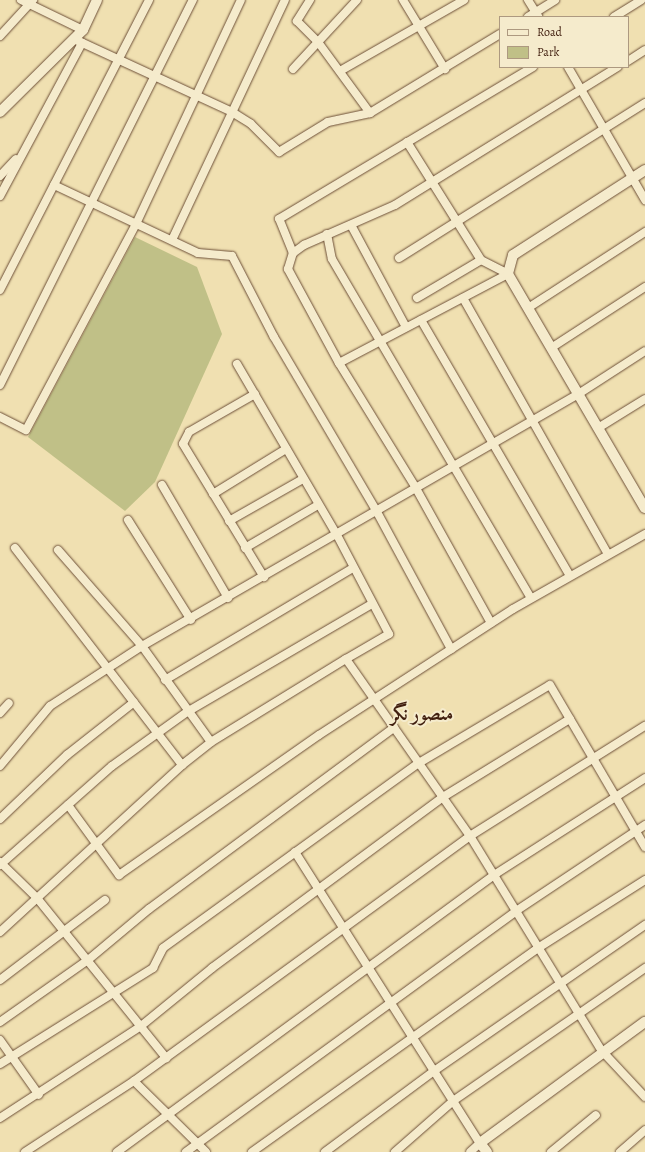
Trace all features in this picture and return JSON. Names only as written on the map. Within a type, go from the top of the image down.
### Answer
[{"type":"street","points":[[21,0],[32,2],[83,30]]},
{"type":"street","points":[[0,196],[97,0]]},
{"type":"street","points":[[0,290],[119,60],[148,0]]},
{"type":"street","points":[[0,385],[193,0]]},
{"type":"street","points":[[0,417],[26,430],[136,224],[241,0]]},
{"type":"street","points":[[172,240],[284,0]]},
{"type":"street","points":[[310,0],[297,21],[318,42],[370,113]]},
{"type":"street","points":[[294,69],[357,0]]},
{"type":"street","points":[[403,0],[445,69]]},
{"type":"street","points":[[340,71],[421,28],[464,0]]},
{"type":"street","points":[[528,0],[537,15],[555,0]]},
{"type":"street","points":[[616,16],[641,0]]},
{"type":"street","points":[[0,36],[32,2]]},
{"type":"street","points":[[78,41],[232,112],[251,124],[279,152],[328,122],[370,113],[445,69],[499,35]]},
{"type":"street","points":[[0,112],[78,41]]},
{"type":"street","points":[[629,60],[645,50]]},
{"type":"street","points":[[491,623],[416,488],[340,363],[288,269],[293,253],[279,219],[531,68]]},
{"type":"street","points":[[569,68],[645,200]]},
{"type":"street","points":[[293,253],[327,234],[395,205],[616,68]]},
{"type":"street","points":[[399,258],[645,103]]},
{"type":"street","points":[[407,142],[481,260],[508,274],[551,348],[580,393],[598,428],[645,508]]},
{"type":"street","points":[[0,176],[22,153]]},
{"type":"street","points":[[340,363],[508,274],[513,255],[645,170]]},
{"type":"street","points":[[54,185],[198,253],[232,256],[274,337],[377,512],[451,649]]},
{"type":"street","points":[[351,225],[406,327]]},
{"type":"street","points":[[528,308],[645,232]]},
{"type":"street","points":[[327,234],[332,259],[379,342],[531,598]]},
{"type":"street","points":[[417,298],[481,260]]},
{"type":"street","points":[[551,348],[645,287]]},
{"type":"street","points":[[463,298],[608,554]]},
{"type":"street","points":[[421,320],[570,576]]},
{"type":"street","points":[[0,766],[50,706],[111,670],[142,646],[191,620],[533,421],[645,351]]},
{"type":"street","points":[[0,932],[96,842],[182,765],[211,742],[388,634],[337,535],[237,364]]},
{"type":"street","points":[[255,394],[189,432],[183,444],[229,522],[264,577]]},
{"type":"street","points":[[598,428],[645,399]]},
{"type":"street","points":[[213,494],[286,449]]},
{"type":"street","points":[[229,522],[303,479]]},
{"type":"street","points":[[162,485],[228,598]]},
{"type":"street","points":[[245,548],[318,504]]},
{"type":"street","points":[[128,520],[191,620]]},
{"type":"street","points":[[68,805],[119,875],[374,699],[491,623],[531,598],[645,534]]},
{"type":"street","points":[[15,548],[111,670],[182,765]]},
{"type":"street","points":[[58,550],[142,646],[187,712],[211,742]]},
{"type":"street","points":[[165,680],[353,568]]},
{"type":"street","points":[[166,1058],[37,898],[0,864],[112,766],[187,712],[372,604]]},
{"type":"street","points":[[346,659],[470,836],[602,1051],[645,1097]]},
{"type":"street","points":[[0,1064],[12,1059],[115,994],[153,968],[163,948],[419,763],[550,686],[594,757],[645,848]]},
{"type":"street","points":[[0,712],[9,702]]},
{"type":"street","points":[[0,819],[67,755],[134,702]]},
{"type":"street","points":[[0,1118],[40,1095],[141,1026],[318,889],[443,797],[570,719]]},
{"type":"street","points":[[25,1152],[134,1081],[470,836],[645,726]]},
{"type":"street","points":[[0,1022],[88,960],[149,909],[394,728]]},
{"type":"street","points":[[117,1152],[494,876],[645,778]]},
{"type":"street","points":[[186,1152],[516,911],[645,825]]},
{"type":"street","points":[[295,852],[487,1152]]},
{"type":"street","points":[[252,1152],[538,948],[645,880]]},
{"type":"street","points":[[0,980],[105,900]]},
{"type":"street","points":[[325,1152],[434,1071],[645,925]]},
{"type":"street","points":[[395,1152],[453,1101],[645,968]]},
{"type":"street","points":[[470,1152],[602,1051],[645,1022]]},
{"type":"street","points":[[0,1040],[12,1059],[40,1095]]},
{"type":"street","points":[[134,1081],[206,1152]]},
{"type":"street","points":[[551,1152],[596,1115]]},
{"type":"street","points":[[620,1152],[645,1130]]},
{"type":"green space","points":[[135,237],[197,267],[222,334],[155,482],[125,511],[28,437]]},
{"type":"district","name":"منصور نگر","points":[[422,713]]}]
